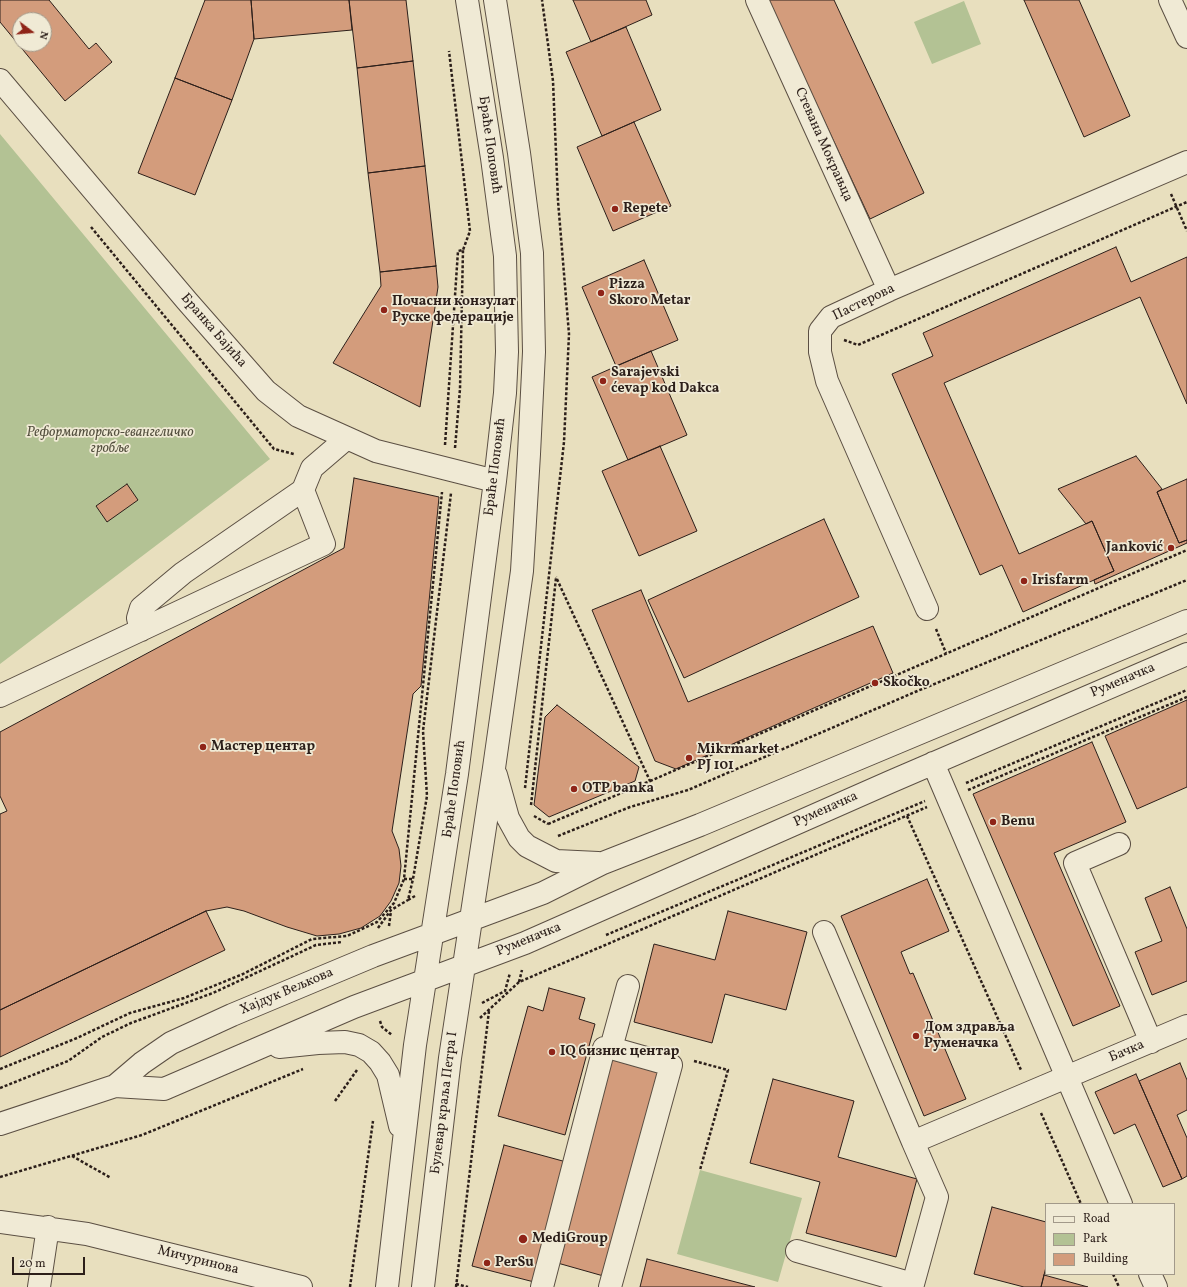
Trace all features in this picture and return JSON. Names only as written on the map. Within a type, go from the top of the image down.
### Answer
[{"type":"street","name":"Браће Поповић","points":[[433,934],[457,774],[495,481],[505,393],[507,352],[505,256],[491,150],[467,0]]},
{"type":"street","name":"Браће Поповић","points":[[471,920],[522,571],[534,352],[532,253],[519,153],[495,0]]},
{"type":"street","name":"Стевана Мокрањца","points":[[757,0],[889,290]]},
{"type":"street","points":[[1170,0],[1187,37]]},
{"type":"street","name":"Бранка Бајића","points":[[0,80],[191,307],[266,391],[298,416],[376,451],[495,481]]},
{"type":"street","name":"Пастерова","points":[[928,609],[827,381],[820,352],[820,331],[831,317],[889,290],[1187,162]]},
{"type":"street","points":[[140,630],[138,618],[141,608],[183,573],[303,490],[312,468],[346,438]]},
{"type":"street","points":[[0,696],[324,544],[303,490]]},
{"type":"street","points":[[471,920],[543,893],[603,863],[700,825],[1187,621]]},
{"type":"street","name":"Руменачка","points":[[464,966],[525,942],[933,763],[1187,654]]},
{"type":"street","points":[[933,763],[1121,1203]]},
{"type":"street","points":[[494,768],[508,818],[519,838],[527,846],[556,861],[603,863]]},
{"type":"street","points":[[1119,844],[1075,863],[1151,1042]]},
{"type":"street","name":"Хајдук Вељкова","points":[[115,1086],[142,1062],[171,1043],[232,1015],[374,956],[471,920]]},
{"type":"street","name":"Булевар краља Петра I","points":[[423,1287],[450,1058],[471,920]]},
{"type":"street","points":[[797,1252],[913,1284],[937,1197],[824,932]]},
{"type":"street","points":[[387,1287],[415,1045],[433,934]]},
{"type":"street","name":"Хајдук Вељкова","points":[[0,1124],[115,1086],[164,1089],[354,1007],[464,966]]},
{"type":"street","points":[[611,1048],[628,986]]},
{"type":"street","name":"Бачка","points":[[913,1142],[1068,1078],[1187,1026]]},
{"type":"street","points":[[254,1050],[318,1043],[345,1042],[359,1045],[371,1052],[380,1062],[388,1076],[404,1141]]},
{"type":"street","points":[[542,1287],[604,1048],[611,1048],[671,1065],[610,1287]]},
{"type":"street","name":"Мичуринова","points":[[0,1222],[48,1227],[87,1234],[301,1287]]},
{"type":"street","points":[[39,1287],[48,1227]]},
{"type":"street","points":[[1150,1275],[1156,1287]]},
{"type":"path","points":[[0,1069],[77,1038],[130,1013],[184,998],[236,977],[312,939],[347,936],[377,922],[394,903],[404,879],[448,470],[460,389],[463,250],[470,231],[449,49]]},
{"type":"path","points":[[1162,173],[1187,230]]},
{"type":"path","points":[[820,331],[858,345],[1187,202]]},
{"type":"path","points":[[408,900],[427,796],[423,731],[448,470],[458,251],[463,250]]},
{"type":"path","points":[[650,781],[556,577],[530,804],[534,816],[548,824],[650,781],[1187,550]]},
{"type":"path","points":[[552,837],[630,807],[688,790],[915,692],[1187,580]]},
{"type":"path","points":[[519,982],[523,967],[510,978],[505,992],[482,1003],[480,1019],[519,982],[907,816],[947,795],[1187,690]]},
{"type":"path","points":[[605,935],[1187,697]]},
{"type":"path","points":[[907,816],[1081,1203]]},
{"type":"path","points":[[377,930],[392,910],[419,894]]},
{"type":"path","points":[[0,1088],[68,1061],[102,1037],[131,1023],[213,993],[316,945],[348,941]]},
{"type":"path","points":[[468,1287],[456,1286],[489,1010]]},
{"type":"path","points":[[671,1065],[683,1058],[728,1070],[700,1170]]},
{"type":"path","points":[[335,1101],[361,1064]]},
{"type":"path","points":[[0,1177],[142,1135],[279,1078],[307,1068]]},
{"type":"path","points":[[350,1287],[374,1120]]},
{"type":"path","points":[[72,1156],[111,1178]]},
{"type":"path","points":[[1113,1275],[1119,1287]]},
{"type":"green space","points":[[964,1],[981,44],[932,64],[914,22]]},
{"type":"green space","name":"Реформаторско-евангеличко гробље","points":[[0,134],[270,459],[0,664]]},
{"type":"green space","points":[[700,1170],[802,1198],[778,1282],[677,1254]]},
{"type":"building","points":[[0,0],[49,0],[89,49],[96,43],[112,62],[65,101],[25,52],[52,52],[52,12],[12,12],[12,37],[0,22]]},
{"type":"building","points":[[205,0],[251,0],[254,39],[232,100],[175,78]]},
{"type":"building","points":[[251,0],[349,0],[352,30],[254,39]]},
{"type":"building","points":[[349,0],[406,0],[413,61],[357,68]]},
{"type":"building","points":[[573,0],[646,0],[652,15],[591,42]]},
{"type":"building","points":[[768,0],[834,0],[924,193],[870,219]]},
{"type":"building","points":[[1024,0],[1079,0],[1130,116],[1084,137]]},
{"type":"building","points":[[626,27],[661,110],[602,136],[566,52]]},
{"type":"building","points":[[413,61],[425,166],[368,173],[357,68]]},
{"type":"building","points":[[175,78],[232,100],[195,195],[138,173]]},
{"type":"building","points":[[634,122],[671,206],[613,231],[577,147]]},
{"type":"building","points":[[425,166],[436,266],[380,272],[368,173]]},
{"type":"building","points":[[1116,247],[1131,282],[1187,257],[1187,404],[1140,297],[944,383],[1019,554],[1092,521],[1114,571],[1023,612],[1002,565],[980,575],[892,374],[933,356],[923,333]]},
{"type":"building","points":[[644,260],[678,340],[616,366],[582,287]]},
{"type":"building","points":[[436,266],[438,287],[420,407],[333,363],[381,286],[380,272]]},
{"type":"building","points":[[651,351],[687,435],[628,460],[592,377]]},
{"type":"building","points":[[660,446],[697,531],[639,556],[602,471]]},
{"type":"building","points":[[1136,456],[1162,489],[1157,492],[1179,543],[1187,540],[1187,543],[1095,584],[1094,580],[1114,571],[1092,521],[1086,524],[1058,489]]},
{"type":"building","name":"Мастер центар","points":[[354,478],[439,497],[421,686],[413,694],[392,831],[399,849],[401,866],[399,883],[391,901],[380,916],[361,928],[339,934],[317,936],[287,927],[244,911],[227,907],[206,911],[0,1010],[0,814],[7,811],[0,796],[0,732],[344,548]]},
{"type":"building","points":[[1187,479],[1187,540],[1179,543],[1157,492]]},
{"type":"building","points":[[127,484],[138,500],[107,522],[96,506]]},
{"type":"building","points":[[824,519],[859,597],[684,678],[648,600]]},
{"type":"building","points":[[641,590],[688,702],[873,626],[893,673],[676,769],[655,761],[592,610]]},
{"type":"building","points":[[1187,700],[1187,787],[1137,809],[1105,736]]},
{"type":"building","points":[[557,705],[639,767],[635,781],[549,817],[534,805],[545,717]]},
{"type":"building","points":[[1092,742],[1126,822],[1054,853],[1120,1006],[1073,1026],[973,794]]},
{"type":"building","name":"Дом здравља Руменачка","points":[[927,879],[949,931],[901,952],[910,974],[913,973],[966,1099],[924,1116],[841,916]]},
{"type":"building","points":[[1170,887],[1187,929],[1187,981],[1152,995],[1135,952],[1162,941],[1145,898]]},
{"type":"building","points":[[206,911],[225,950],[0,1057],[0,1010]]},
{"type":"building","points":[[728,911],[807,932],[786,1010],[725,994],[712,1043],[634,1022],[654,944],[715,960]]},
{"type":"building","name":"IQ бизнис центар","points":[[549,988],[585,998],[579,1019],[595,1024],[565,1135],[498,1116],[528,1006],[543,1011]]},
{"type":"building","points":[[610,1059],[663,1074],[607,1277],[554,1262]]},
{"type":"building","points":[[1180,1063],[1187,1080],[1187,1110],[1177,1115],[1187,1138],[1187,1176],[1182,1179],[1139,1081]]},
{"type":"building","points":[[1136,1074],[1182,1179],[1163,1187],[1135,1124],[1114,1134],[1095,1092]]},
{"type":"building","points":[[773,1079],[854,1101],[838,1157],[917,1179],[896,1257],[806,1233],[820,1182],[750,1163]]},
{"type":"building","points":[[504,1145],[570,1163],[538,1283],[472,1266]]},
{"type":"building","points":[[992,1207],[1045,1222],[1045,1271],[1041,1287],[1024,1287],[974,1274]]},
{"type":"building","points":[[647,1259],[755,1287],[640,1287]]},
{"type":"building","points":[[1044,1275],[1088,1287],[1041,1287]]},
{"type":"place","name":"Repete","points":[[615,209]]},
{"type":"place","name":"Pizza Skoro Metar","points":[[601,293]]},
{"type":"place","name":"Почасни конзулат Руске федерације","points":[[384,310]]},
{"type":"place","name":"Sarajevski ćevap kod Dakca","points":[[603,381]]},
{"type":"place","name":"Janković","points":[[1171,548]]},
{"type":"place","name":"Irisfarm","points":[[1024,581]]},
{"type":"place","name":"Skočko","points":[[875,683]]},
{"type":"place","name":"Мастер центар","points":[[203,747]]},
{"type":"place","name":"Mikrmarket PJ 101","points":[[689,758]]},
{"type":"place","name":"OTP banka","points":[[574,789]]},
{"type":"place","name":"Benu","points":[[993,822]]},
{"type":"place","name":"Дом здравља Руменачка","points":[[916,1036]]},
{"type":"place","name":"IQ бизнис центар","points":[[552,1052]]},
{"type":"place","name":"MediGroup","points":[[523,1239]]},
{"type":"place","name":"PerSu","points":[[487,1263]]}]
